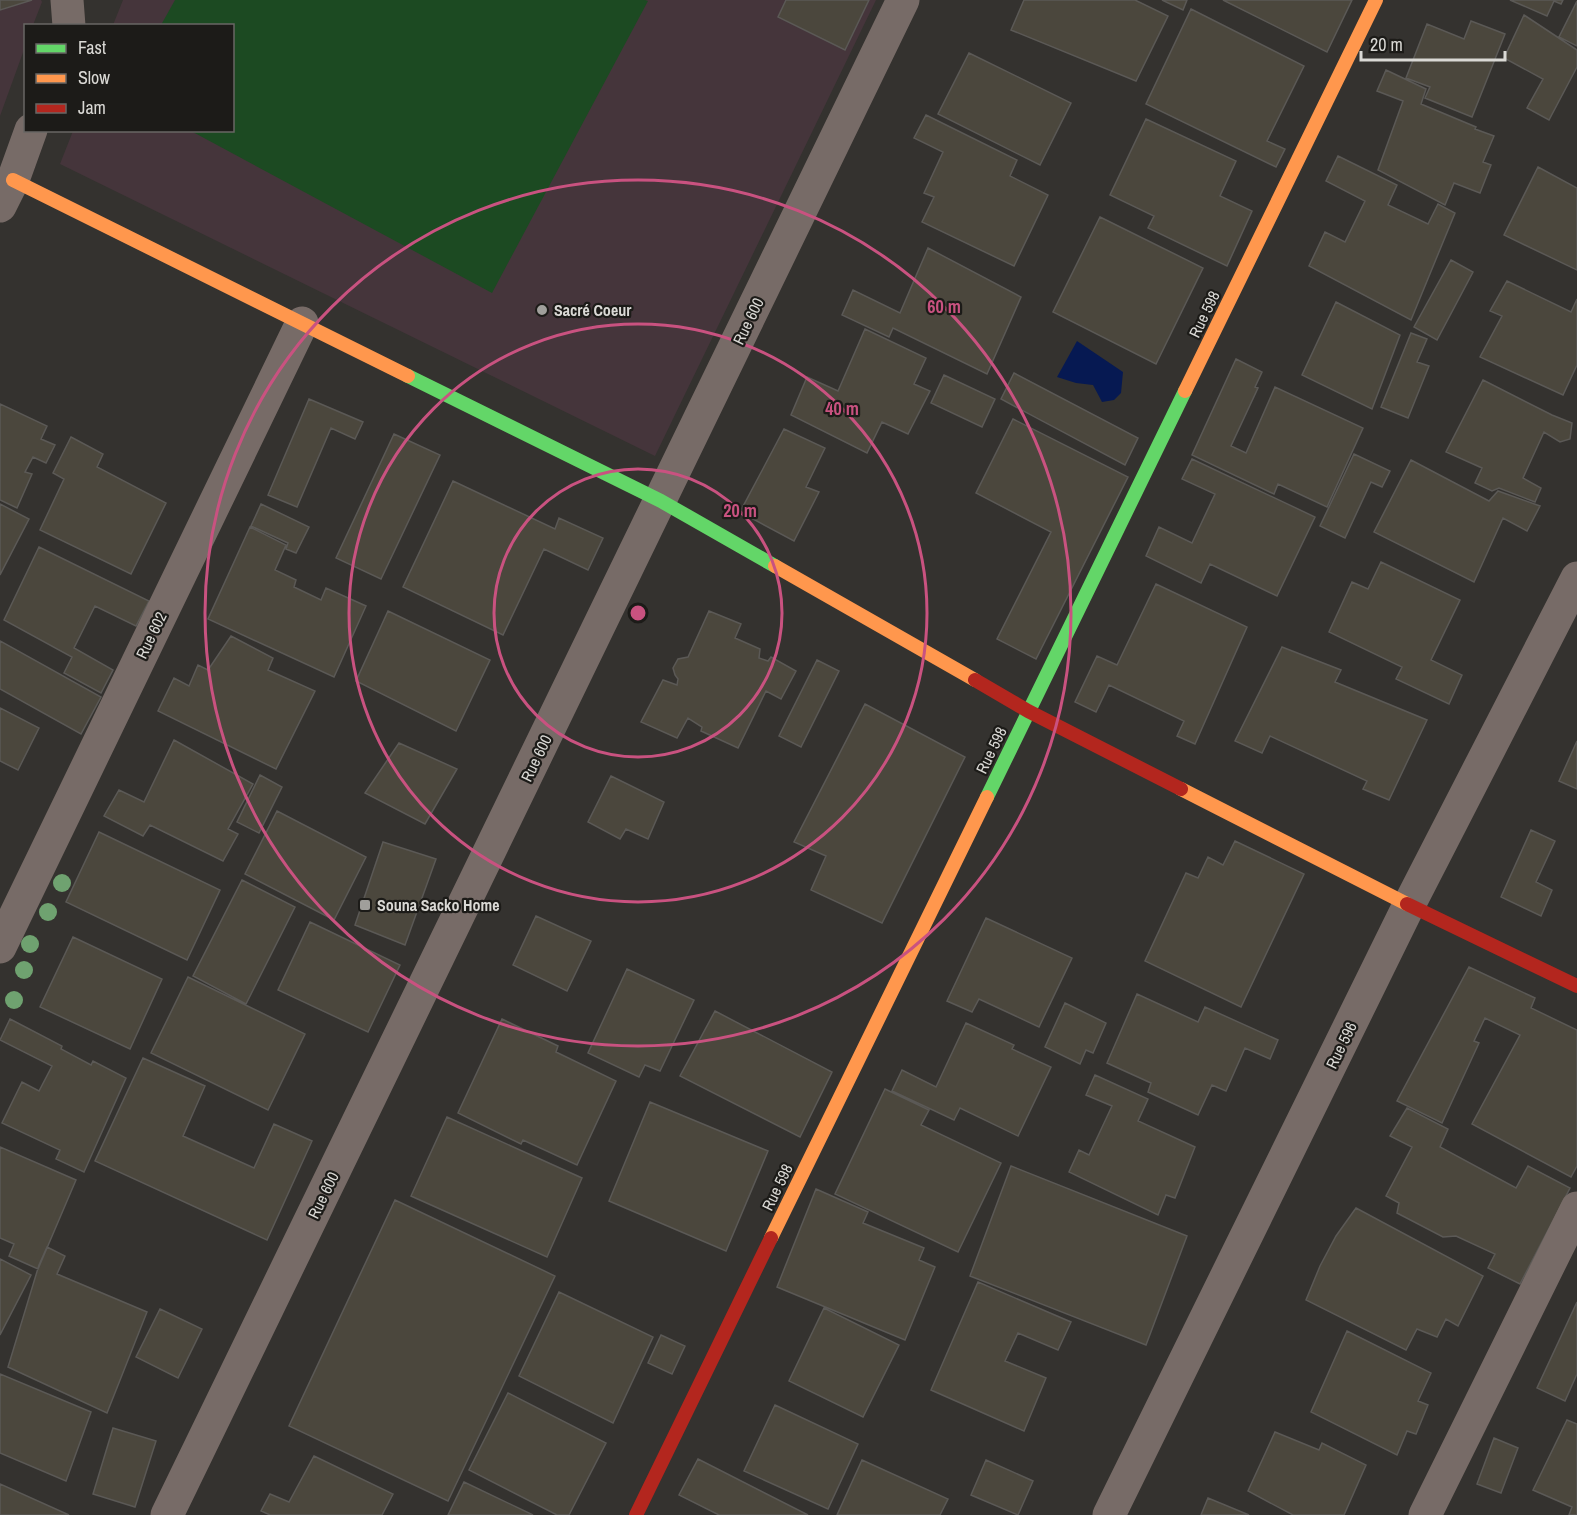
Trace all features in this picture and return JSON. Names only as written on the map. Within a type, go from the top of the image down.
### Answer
[{"type":"street","points":[[66,0],[69,24]]},
{"type":"street","name":"Rue 600","points":[[167,1515],[903,0]]},
{"type":"street","name":"Rue 598","points":[[636,1515],[1376,0]]},
{"type":"street","points":[[29,132],[6,193],[302,323],[661,501],[1028,711],[1409,905],[1577,986]]},
{"type":"street","name":"Rue 602","points":[[0,947],[302,323]]},
{"type":"street","name":"Rue 596","points":[[1109,1515],[1409,905],[1577,578]]},
{"type":"street","points":[[1425,1515],[1577,1208]]},
{"type":"shaded area","points":[[0,0],[41,0],[33,24],[24,24],[24,50],[0,116]]},
{"type":"shaded area","name":"Sacré Coeur","points":[[123,0],[876,0],[655,456],[60,164],[73,132],[234,132],[234,24],[113,24]]},
{"type":"shaded area","points":[[1077,341],[1123,372],[1121,393],[1114,400],[1102,402],[1093,385],[1057,377]]},
{"type":"green space","points":[[175,0],[648,1],[492,293],[193,132],[234,132],[234,24],[162,24]]},
{"type":"building","points":[[0,0],[32,0],[0,10]]},
{"type":"building","points":[[786,0],[869,0],[845,50],[778,17]]},
{"type":"building","points":[[1024,0],[1135,0],[1168,16],[1136,81],[1011,30]]},
{"type":"building","points":[[1162,0],[1187,0],[1183,10]]},
{"type":"building","points":[[1223,0],[1352,0],[1327,52]]},
{"type":"building","points":[[1510,0],[1563,0],[1561,4],[1554,1],[1547,16]]},
{"type":"building","points":[[1577,1],[1577,46],[1559,37]]},
{"type":"building","points":[[1191,9],[1304,66],[1267,141],[1285,149],[1276,167],[1146,104]]},
{"type":"building","points":[[1524,15],[1577,50],[1577,67],[1549,120],[1527,108],[1543,79],[1504,58]]},
{"type":"building","points":[[1471,21],[1505,34],[1472,117],[1425,98],[1430,87],[1406,78],[1427,24],[1464,39]]},
{"type":"building","points":[[969,53],[1071,103],[1040,165],[938,114]]},
{"type":"building","points":[[1386,70],[1426,89],[1421,104],[1494,136],[1483,162],[1491,165],[1480,193],[1454,183],[1445,205],[1378,170],[1403,101],[1377,91]]},
{"type":"building","points":[[926,115],[1017,160],[1010,176],[1048,195],[1014,266],[922,222],[934,197],[924,193],[943,152],[914,138]]},
{"type":"building","points":[[1146,119],[1236,161],[1220,196],[1252,211],[1227,266],[1148,228],[1154,216],[1110,195]]},
{"type":"building","points":[[1338,156],[1397,185],[1388,205],[1428,224],[1438,204],[1455,213],[1411,320],[1309,266],[1325,232],[1345,242],[1365,201],[1326,181]]},
{"type":"building","points":[[1538,167],[1577,188],[1577,270],[1504,235]]},
{"type":"building","points":[[1100,217],[1203,268],[1156,364],[1053,312]]},
{"type":"building","points":[[928,248],[1021,297],[987,374],[893,328],[889,337],[842,315],[853,290],[900,313]]},
{"type":"building","points":[[1451,260],[1473,272],[1437,340],[1414,327]]},
{"type":"building","points":[[1507,281],[1571,312],[1577,299],[1577,365],[1563,395],[1480,357],[1502,316],[1490,311]]},
{"type":"building","points":[[1336,302],[1400,335],[1372,409],[1302,375]]},
{"type":"building","points":[[865,329],[926,358],[914,384],[930,391],[908,434],[882,422],[867,453],[791,415],[807,377],[838,391]]},
{"type":"building","points":[[1411,333],[1427,339],[1417,362],[1429,366],[1408,418],[1381,407]]},
{"type":"building","points":[[1236,359],[1262,372],[1255,387],[1258,388],[1231,446],[1246,453],[1275,387],[1363,428],[1327,507],[1278,484],[1274,494],[1192,455]]},
{"type":"building","points":[[1014,373],[1138,438],[1125,465],[1001,399]]},
{"type":"building","points":[[944,375],[995,399],[982,427],[931,403]]},
{"type":"building","points":[[1483,380],[1572,423],[1570,439],[1560,442],[1544,432],[1523,478],[1541,488],[1535,502],[1499,488],[1492,491],[1475,483],[1482,468],[1446,452]]},
{"type":"building","points":[[309,399],[363,422],[355,439],[331,428],[297,507],[268,495]]},
{"type":"building","points":[[0,404],[47,426],[41,439],[55,445],[46,463],[33,457],[25,472],[32,474],[17,508],[0,500]]},
{"type":"building","points":[[1013,419],[1128,477],[1036,659],[997,639],[1051,532],[976,493]]},
{"type":"building","points":[[784,429],[825,448],[806,487],[819,492],[794,541],[740,512]]},
{"type":"building","points":[[394,434],[440,455],[381,579],[336,558]]},
{"type":"building","points":[[71,437],[103,454],[97,467],[166,503],[131,574],[40,530],[64,479],[53,473]]},
{"type":"building","points":[[1354,454],[1390,471],[1382,487],[1371,482],[1345,538],[1320,526]]},
{"type":"building","points":[[1192,459],[1315,517],[1277,596],[1210,564],[1201,583],[1146,556],[1159,527],[1192,543],[1215,494],[1182,479]]},
{"type":"building","points":[[1411,460],[1489,501],[1498,491],[1540,506],[1527,531],[1503,518],[1474,582],[1374,532]]},
{"type":"building","points":[[453,481],[555,529],[559,518],[603,538],[588,570],[544,549],[503,635],[403,587]]},
{"type":"building","points":[[0,504],[29,519],[0,575]]},
{"type":"building","points":[[261,504],[309,527],[296,553],[286,549],[288,543],[251,526]]},
{"type":"building","points":[[250,527],[286,545],[275,570],[296,580],[294,587],[321,600],[326,588],[366,606],[334,677],[208,619]]},
{"type":"building","points":[[39,547],[149,601],[136,626],[95,606],[74,648],[113,670],[101,693],[64,673],[72,657],[4,620]]},
{"type":"building","points":[[1381,562],[1460,600],[1431,660],[1462,675],[1449,704],[1396,679],[1402,667],[1329,632],[1352,582],[1368,589]]},
{"type":"building","points":[[1156,584],[1247,627],[1195,744],[1177,736],[1184,721],[1109,685],[1096,712],[1075,702],[1097,656],[1117,665]]},
{"type":"building","points":[[388,611],[490,660],[456,731],[356,681]]},
{"type":"building","points":[[709,611],[741,624],[735,638],[760,649],[759,658],[768,661],[771,657],[796,671],[781,699],[766,691],[738,748],[701,731],[702,727],[688,718],[677,738],[641,722],[663,680],[677,685],[678,679],[673,668],[678,659],[688,657]]},
{"type":"building","points":[[231,636],[273,658],[268,670],[315,691],[276,769],[158,711],[174,678],[189,686],[198,665],[208,670]]},
{"type":"building","points":[[0,641],[101,697],[81,734],[0,689]]},
{"type":"building","points":[[1282,647],[1341,670],[1335,682],[1427,720],[1389,800],[1363,789],[1367,781],[1270,736],[1262,753],[1235,741]]},
{"type":"building","points":[[817,660],[839,671],[801,747],[779,736]]},
{"type":"building","points":[[865,704],[965,757],[882,923],[811,890],[826,856],[794,842]]},
{"type":"building","points":[[0,708],[39,728],[18,770],[0,761]]},
{"type":"building","points":[[174,740],[253,784],[228,829],[238,834],[223,861],[150,825],[143,836],[104,816],[119,790],[144,802]]},
{"type":"building","points":[[1577,741],[1577,789],[1559,781]]},
{"type":"building","points":[[399,743],[457,769],[425,824],[365,793]]},
{"type":"building","points":[[260,775],[282,787],[259,833],[237,822]]},
{"type":"building","points":[[611,776],[664,802],[648,839],[626,829],[620,839],[588,822]]},
{"type":"building","points":[[277,811],[366,857],[334,920],[245,874]]},
{"type":"building","points":[[1531,830],[1555,841],[1536,882],[1552,890],[1541,916],[1501,897]]},
{"type":"building","points":[[99,832],[220,890],[187,960],[66,902]]},
{"type":"building","points":[[1235,841],[1304,874],[1241,1007],[1145,961],[1186,873],[1198,878],[1208,857],[1223,865]]},
{"type":"building","points":[[383,842],[436,859],[405,945],[355,925]]},
{"type":"building","points":[[242,880],[295,907],[246,1004],[193,976]]},
{"type":"building","points":[[536,916],[591,941],[567,991],[513,965]]},
{"type":"building","points":[[986,918],[1072,958],[1039,1027],[979,999],[972,1012],[947,1001]]},
{"type":"building","points":[[310,922],[400,965],[368,1032],[278,990]]},
{"type":"building","points":[[73,937],[162,979],[130,1049],[40,1007]]},
{"type":"building","points":[[1469,967],[1535,998],[1531,1008],[1577,1030],[1577,1166],[1571,1177],[1472,1124],[1520,1035],[1485,1018],[1474,1041],[1479,1043],[1442,1123],[1397,1101]]},
{"type":"building","points":[[627,969],[694,1000],[660,1071],[645,1065],[639,1077],[588,1053]]},
{"type":"building","points":[[188,977],[305,1034],[268,1110],[151,1053]]},
{"type":"building","points":[[1137,994],[1198,1022],[1205,1007],[1278,1040],[1270,1059],[1245,1048],[1226,1091],[1212,1085],[1198,1115],[1148,1092],[1151,1083],[1107,1063]]},
{"type":"building","points":[[1065,1003],[1106,1023],[1093,1053],[1086,1050],[1080,1064],[1045,1047]]},
{"type":"building","points":[[715,1011],[832,1072],[800,1137],[680,1076]]},
{"type":"building","points":[[10,1019],[62,1046],[61,1049],[91,1065],[93,1061],[126,1078],[84,1172],[56,1159],[60,1150],[2,1123],[22,1082],[39,1091],[52,1066],[0,1040]]},
{"type":"building","points":[[502,1019],[558,1046],[556,1052],[616,1081],[577,1165],[523,1140],[521,1144],[458,1113]]},
{"type":"building","points":[[966,1023],[1014,1045],[1012,1049],[1051,1067],[1018,1136],[960,1108],[954,1120],[892,1091],[902,1070],[936,1087]]},
{"type":"building","points":[[143,1058],[205,1086],[183,1136],[254,1168],[274,1124],[312,1141],[267,1240],[95,1161]]},
{"type":"building","points":[[1095,1075],[1148,1099],[1138,1121],[1195,1147],[1175,1198],[1166,1195],[1158,1215],[1069,1172],[1079,1150],[1089,1155],[1112,1106],[1086,1095]]},
{"type":"building","points":[[885,1089],[929,1110],[921,1125],[1001,1163],[958,1252],[835,1194]]},
{"type":"building","points":[[650,1102],[768,1151],[726,1251],[609,1201]]},
{"type":"building","points":[[1407,1108],[1448,1129],[1440,1147],[1516,1188],[1528,1166],[1570,1188],[1520,1284],[1488,1268],[1495,1254],[1456,1236],[1443,1237],[1397,1213],[1399,1203],[1386,1196],[1412,1147],[1390,1136]]},
{"type":"building","points":[[447,1117],[582,1178],[547,1257],[411,1196]]},
{"type":"building","points":[[0,1147],[76,1180],[38,1269],[9,1256],[14,1244],[0,1238]]},
{"type":"building","points":[[1011,1166],[1187,1236],[1146,1345],[970,1276]]},
{"type":"building","points":[[816,1189],[868,1212],[863,1223],[924,1248],[919,1260],[935,1267],[905,1340],[777,1287]]},
{"type":"building","points":[[395,1200],[555,1276],[448,1501],[289,1426]]},
{"type":"building","points":[[1356,1208],[1483,1276],[1458,1326],[1446,1319],[1437,1337],[1417,1329],[1406,1350],[1306,1300],[1336,1236]]},
{"type":"building","points":[[47,1247],[65,1256],[57,1274],[147,1312],[107,1413],[8,1367],[39,1265]]},
{"type":"building","points":[[0,1259],[31,1275],[0,1335]]},
{"type":"building","points":[[978,1282],[1071,1322],[1058,1350],[1018,1333],[1005,1361],[1046,1378],[1024,1431],[931,1390]]},
{"type":"building","points":[[559,1292],[653,1337],[613,1423],[519,1376]]},
{"type":"building","points":[[1577,1302],[1577,1374],[1565,1401],[1537,1388]]},
{"type":"building","points":[[824,1308],[899,1345],[863,1417],[789,1381]]},
{"type":"building","points":[[160,1309],[202,1329],[178,1378],[136,1357]]},
{"type":"building","points":[[1347,1331],[1431,1373],[1418,1401],[1428,1405],[1416,1434],[1407,1431],[1397,1455],[1311,1412]]},
{"type":"building","points":[[661,1335],[685,1346],[672,1374],[648,1363]]},
{"type":"building","points":[[0,1374],[91,1412],[66,1481],[0,1453]]},
{"type":"building","points":[[508,1393],[606,1443],[569,1515],[557,1515],[469,1470]]},
{"type":"building","points":[[775,1405],[858,1444],[828,1509],[744,1471]]},
{"type":"building","points":[[1567,1420],[1577,1424],[1577,1515],[1569,1515],[1572,1507],[1533,1490]]},
{"type":"building","points":[[113,1428],[156,1441],[135,1507],[93,1494]]},
{"type":"building","points":[[1275,1432],[1319,1450],[1322,1443],[1366,1465],[1344,1515],[1293,1515],[1248,1491]]},
{"type":"building","points":[[1494,1438],[1518,1448],[1501,1493],[1477,1484]]},
{"type":"building","points":[[314,1456],[393,1494],[382,1515],[270,1515],[261,1511],[270,1494],[289,1502]]},
{"type":"building","points":[[698,1459],[808,1515],[719,1515],[679,1495]]},
{"type":"building","points":[[862,1460],[948,1499],[940,1515],[837,1515]]},
{"type":"building","points":[[986,1460],[1033,1481],[1018,1515],[971,1495]]},
{"type":"building","points":[[464,1482],[533,1515],[448,1515]]},
{"type":"building","points":[[0,1484],[69,1515],[0,1515]]},
{"type":"building","points":[[1208,1498],[1249,1515],[1201,1515]]},
{"type":"traffic: fast","points":[[408,376],[661,501],[775,566]]},
{"type":"traffic: fast","points":[[987,797],[1185,391]]},
{"type":"traffic: slow","points":[[1185,391],[1376,0]]},
{"type":"traffic: slow","points":[[13,180],[408,376]]},
{"type":"traffic: slow","points":[[775,566],[975,680]]},
{"type":"traffic: slow","points":[[1181,789],[1407,904]]},
{"type":"traffic: slow","points":[[771,1238],[987,797]]},
{"type":"traffic: jam","points":[[975,680],[1028,711],[1181,789]]},
{"type":"traffic: jam","points":[[1407,904],[1577,986]]},
{"type":"traffic: jam","points":[[636,1515],[771,1238]]},
{"type":"place","name":"Sacré Coeur","points":[[542,310]]},
{"type":"place","name":"Souna Sacko Home","points":[[365,905]]}]
